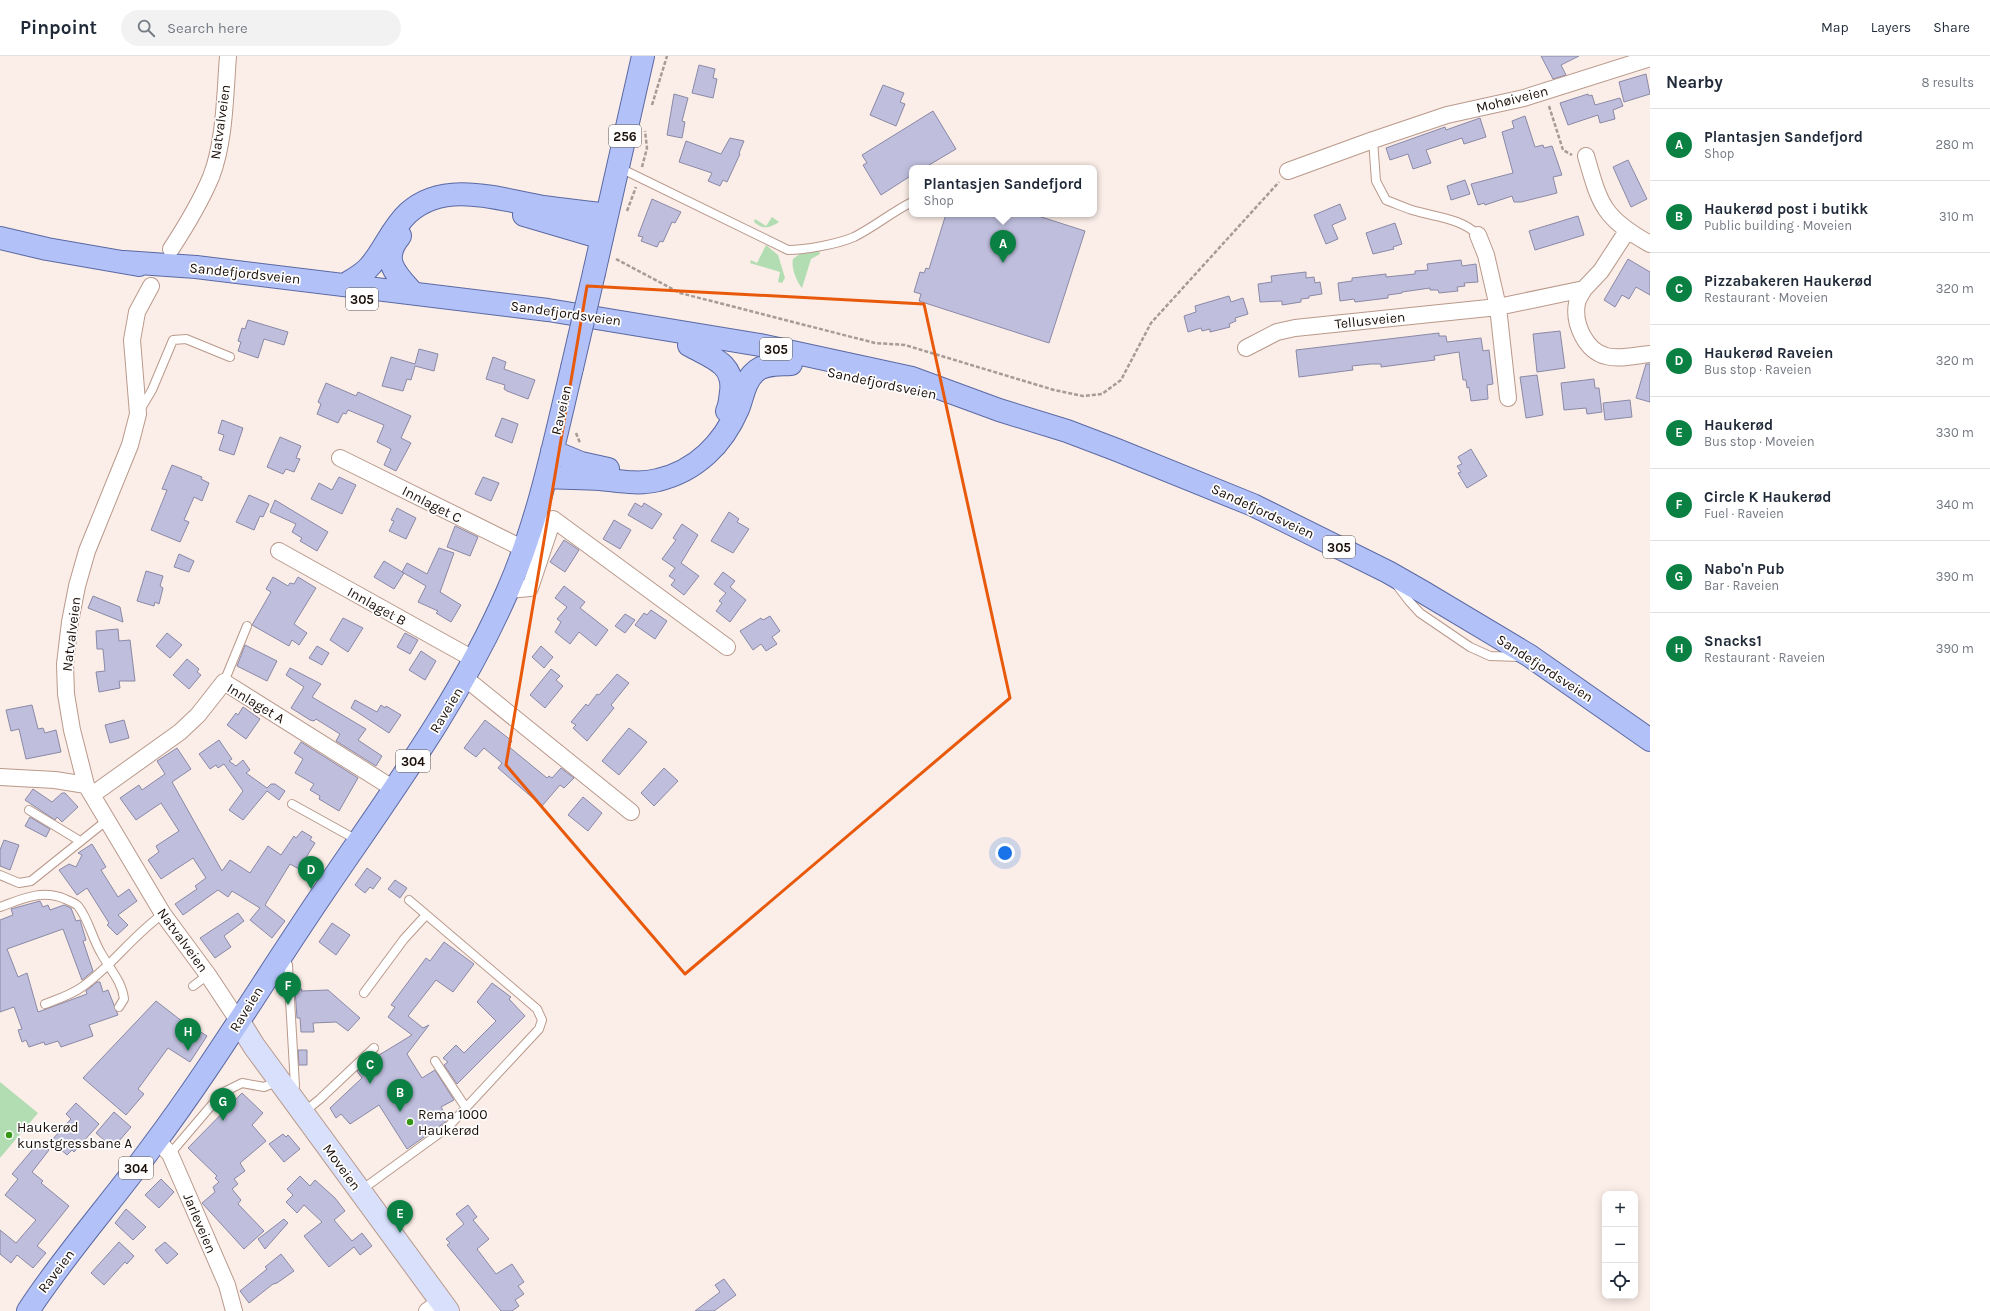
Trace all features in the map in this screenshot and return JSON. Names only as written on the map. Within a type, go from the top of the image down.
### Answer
[{"type":"main road","name":"256","points":[[607,215],[643,56]]},
{"type":"main road","name":"305","points":[[344,285],[361,275],[371,265],[395,227],[410,212],[433,199],[450,194],[471,194],[545,207],[607,215]]},
{"type":"main road","points":[[413,293],[394,271],[389,258],[394,243],[412,221],[427,211],[445,204],[472,204],[513,212],[606,247],[607,215]]},
{"type":"main road","name":"Sandefjordsveien","points":[[0,238],[47,249],[195,276],[516,318],[689,345],[757,360],[791,364],[999,410]]},
{"type":"main road","name":"Raveien","points":[[28,1311],[47,1282],[164,1147],[204,1075],[282,954],[394,789],[470,669],[508,590],[524,549],[546,477],[594,273],[606,247]]},
{"type":"main road","name":"Sandefjordsveien","points":[[124,262],[196,267],[548,310],[760,345],[912,378],[999,410],[1103,445],[1253,505],[1388,572],[1530,656],[1650,740]]},
{"type":"main road","name":"305","points":[[552,451],[581,463],[629,474],[648,473],[669,467],[687,459],[705,445],[721,425],[729,407],[732,384],[729,371],[720,362],[689,345]]},
{"type":"main road","name":"305","points":[[546,477],[578,477],[639,483],[658,480],[684,471],[700,462],[729,428],[739,408],[747,383],[754,372],[764,366],[791,364]]},
{"type":"street","name":"Natvalveien","points":[[171,249],[193,216],[211,176],[221,136],[228,56]]},
{"type":"street","name":"Mohøiveien","points":[[1288,171],[1447,115],[1524,98],[1650,58]]},
{"type":"street","points":[[1586,156],[1597,194],[1604,209],[1627,231],[1650,244]]},
{"type":"street","points":[[1627,231],[1601,271],[1584,289],[1577,303],[1578,321],[1584,338],[1593,350],[1607,356],[1650,354]]},
{"type":"street","points":[[1478,235],[1486,255],[1498,307],[1508,398]]},
{"type":"street","name":"Natvalveien","points":[[151,286],[137,312],[132,340],[138,414],[130,445],[87,551],[77,586],[70,622],[65,664],[66,694],[72,730],[89,790],[106,821],[163,914],[208,975],[239,1022]]},
{"type":"street","name":"Tellusveien","points":[[1246,348],[1277,332],[1296,328],[1498,307],[1584,289]]},
{"type":"street","name":"Innlaget C","points":[[340,458],[524,549]]},
{"type":"street","points":[[508,590],[530,588],[553,520],[726,647]]},
{"type":"street","name":"Innlaget B","points":[[279,551],[470,669]]},
{"type":"street","name":"Raveien","points":[[470,669],[632,812]]},
{"type":"street","name":"Innlaget A","points":[[89,790],[180,732],[198,715],[224,682],[394,789]]},
{"type":"street","points":[[0,777],[55,780],[89,790]]},
{"type":"street","name":"Moveien","points":[[239,1022],[360,1191],[438,1308]]},
{"type":"street","name":"Jarleveien","points":[[164,1147],[227,1285],[234,1311]]},
{"type":"lane","points":[[1373,140],[1376,181],[1386,200],[1412,210],[1458,222],[1470,227],[1478,235]]},
{"type":"lane","points":[[617,167],[788,250],[803,250],[853,237],[891,212],[909,203]]},
{"type":"lane","points":[[138,414],[152,390],[168,347],[173,340],[186,339],[230,357]]},
{"type":"lane","points":[[224,682],[247,626]]},
{"type":"lane","points":[[292,804],[358,841]]},
{"type":"lane","points":[[29,810],[80,841]]},
{"type":"lane","points":[[0,875],[19,883],[31,881],[106,821]]},
{"type":"lane","points":[[0,907],[31,896],[46,894],[55,895],[77,905],[100,952],[123,991],[124,999],[119,1007]]},
{"type":"lane","points":[[360,1191],[448,1127],[539,1029],[542,1020],[537,1009],[409,900]]},
{"type":"lane","points":[[45,1004],[72,994],[83,987],[140,931],[163,914]]},
{"type":"lane","points":[[364,993],[404,939],[426,914]]},
{"type":"lane","points":[[164,1147],[222,1093],[242,1083],[264,1087],[285,1088],[295,1086],[288,965],[282,954]]},
{"type":"lane","points":[[193,986],[208,975]]},
{"type":"lane","points":[[303,1113],[374,1048]]},
{"type":"lane","points":[[435,1061],[466,1108]]},
{"type":"path","points":[[1545,92],[1563,150],[1575,157],[1586,156]]},
{"type":"path","points":[[606,247],[680,293],[875,343],[905,344],[1054,390],[1083,396],[1102,394],[1120,380],[1150,322],[1288,171]]},
{"type":"highlighted area","points":[[587,286],[924,304],[1010,698],[685,974],[506,765]]},
{"type":"green space","points":[[772,217],[779,222],[770,227],[763,227],[754,222],[755,219],[766,226]]},
{"type":"green space","points":[[766,245],[778,255],[785,278],[782,283],[778,282],[780,272],[750,263],[751,260],[757,263]]},
{"type":"green space","points":[[819,250],[820,254],[811,259],[802,288],[794,274],[793,259],[801,253]]},
{"type":"green space","name":"Haukerød kunstgressbane A","points":[[0,1082],[38,1113],[0,1158]]},
{"type":"building","points":[[1541,56],[1579,56],[1561,65],[1566,75],[1553,79]]},
{"type":"building","points":[[699,65],[715,69],[713,78],[717,79],[713,98],[692,93]]},
{"type":"building","points":[[1646,74],[1650,94],[1624,102],[1619,82]]},
{"type":"building","points":[[883,85],[904,93],[900,102],[905,104],[896,126],[870,115]]},
{"type":"building","points":[[674,94],[688,98],[682,121],[685,122],[682,138],[667,135]]},
{"type":"building","points":[[1588,94],[1589,96],[1592,95],[1595,105],[1620,98],[1623,106],[1613,110],[1615,119],[1600,123],[1598,115],[1568,125],[1560,103]]},
{"type":"building","points":[[933,111],[956,149],[929,165],[909,165],[909,177],[881,195],[863,165],[867,163],[862,155]]},
{"type":"building","points":[[1525,116],[1535,147],[1543,145],[1544,148],[1552,146],[1562,175],[1553,177],[1557,193],[1521,202],[1514,202],[1512,196],[1485,205],[1484,203],[1478,205],[1471,184],[1513,173],[1502,132],[1514,128],[1512,121]]},
{"type":"building","points":[[1480,118],[1486,137],[1464,144],[1462,138],[1426,150],[1431,163],[1413,169],[1408,154],[1390,160],[1386,148],[1445,127],[1446,130]]},
{"type":"building","points":[[730,138],[744,141],[739,153],[740,154],[727,182],[723,180],[720,186],[708,181],[712,173],[679,162],[686,141],[721,154]]},
{"type":"building","points":[[1628,160],[1647,199],[1631,207],[1613,167]]},
{"type":"building","points":[[1465,180],[1470,194],[1451,200],[1447,186]]},
{"type":"building","points":[[652,199],[681,212],[675,223],[672,222],[663,242],[660,241],[657,247],[641,241],[643,237],[638,236]]},
{"type":"building","points":[[1340,204],[1346,219],[1332,225],[1338,239],[1326,244],[1314,215]]},
{"type":"building","points":[[1578,216],[1584,235],[1535,250],[1529,231]]},
{"type":"building","points":[[945,217],[1041,217],[1085,231],[1049,343],[919,301],[921,294],[914,292],[920,272],[924,273],[926,268],[929,269]]},
{"type":"building","points":[[1395,223],[1402,244],[1393,247],[1394,249],[1373,254],[1366,233]]},
{"type":"building","points":[[1628,259],[1650,272],[1650,295],[1636,287],[1629,299],[1622,295],[1615,307],[1604,300]]},
{"type":"building","points":[[1461,260],[1462,266],[1476,264],[1478,282],[1464,283],[1465,286],[1457,287],[1458,291],[1439,293],[1438,290],[1430,290],[1430,288],[1388,295],[1388,298],[1355,302],[1354,299],[1340,301],[1338,283],[1352,281],[1352,278],[1386,274],[1386,277],[1415,274],[1415,271],[1428,270],[1427,264]]},
{"type":"building","points":[[1306,272],[1306,278],[1314,277],[1315,283],[1320,282],[1322,294],[1301,299],[1301,302],[1282,305],[1282,301],[1260,302],[1258,284],[1272,282],[1271,276]]},
{"type":"building","points":[[1229,296],[1231,302],[1243,298],[1248,314],[1235,318],[1236,321],[1229,324],[1230,327],[1210,332],[1210,329],[1202,331],[1201,328],[1188,332],[1184,316],[1196,312],[1195,306]]},
{"type":"building","points":[[248,320],[288,332],[284,345],[264,339],[258,358],[238,351],[241,342],[238,341],[242,328],[245,329]]},
{"type":"building","points":[[1560,331],[1565,368],[1537,372],[1533,334]]},
{"type":"building","points":[[1439,333],[1439,336],[1446,336],[1447,342],[1481,338],[1483,351],[1489,350],[1493,384],[1487,385],[1488,399],[1471,401],[1469,387],[1467,388],[1466,380],[1463,380],[1459,352],[1434,356],[1435,360],[1381,367],[1381,364],[1352,366],[1353,370],[1299,377],[1296,350]]},
{"type":"building","points":[[419,349],[438,354],[434,371],[415,366],[411,380],[407,379],[403,391],[382,386],[391,357],[415,364]]},
{"type":"building","points":[[493,357],[506,362],[504,369],[535,380],[528,399],[507,391],[504,389],[505,385],[486,379]]},
{"type":"building","points":[[1646,364],[1650,364],[1650,402],[1636,398]]},
{"type":"building","points":[[1537,375],[1543,415],[1526,418],[1520,377]]},
{"type":"building","points":[[1594,379],[1595,388],[1599,388],[1602,412],[1587,414],[1586,408],[1564,410],[1561,383]]},
{"type":"building","points":[[326,383],[356,396],[358,392],[411,416],[401,438],[411,443],[396,471],[384,465],[391,449],[377,442],[384,425],[348,410],[346,414],[343,413],[338,423],[317,414],[321,404],[318,402]]},
{"type":"building","points":[[1630,400],[1632,417],[1605,420],[1603,403]]},
{"type":"building","points":[[502,418],[518,424],[512,443],[495,436]]},
{"type":"building","points":[[222,420],[243,428],[234,455],[219,450],[224,435],[218,433]]},
{"type":"building","points":[[280,437],[301,446],[296,458],[300,459],[294,472],[286,469],[283,474],[267,467]]},
{"type":"building","points":[[1471,449],[1487,476],[1467,488],[1458,473],[1461,472],[1457,466],[1462,464],[1458,457]]},
{"type":"building","points":[[172,465],[202,477],[201,479],[209,483],[202,501],[194,497],[184,520],[189,522],[180,542],[151,530],[167,490],[162,489]]},
{"type":"building","points":[[339,477],[356,485],[342,514],[311,499],[319,483],[332,490]]},
{"type":"building","points":[[483,477],[499,483],[491,501],[475,494]]},
{"type":"building","points":[[249,495],[269,504],[263,517],[260,516],[254,530],[236,522]]},
{"type":"building","points":[[275,500],[328,532],[317,551],[300,541],[302,538],[292,532],[296,524],[270,512]]},
{"type":"building","points":[[635,503],[642,507],[644,503],[662,514],[652,529],[628,515]]},
{"type":"building","points":[[397,508],[416,518],[406,539],[389,531],[394,521],[391,520]]},
{"type":"building","points":[[729,512],[739,519],[737,522],[749,529],[733,553],[711,541]]},
{"type":"building","points":[[614,520],[631,530],[620,549],[603,539]]},
{"type":"building","points":[[682,524],[698,535],[681,563],[699,576],[684,595],[671,585],[675,580],[669,576],[675,568],[662,559],[676,540],[673,538]]},
{"type":"building","points":[[455,526],[478,537],[470,556],[447,547]]},
{"type":"building","points":[[564,540],[579,550],[565,572],[550,562]]},
{"type":"building","points":[[439,548],[454,553],[440,592],[461,605],[451,622],[436,613],[438,611],[418,602],[426,586],[402,572],[407,563],[427,574]]},
{"type":"building","points":[[179,554],[194,561],[189,572],[174,567]]},
{"type":"building","points":[[384,561],[404,573],[394,589],[374,577]]},
{"type":"building","points":[[146,571],[163,576],[160,586],[163,588],[159,604],[155,602],[154,606],[137,601]]},
{"type":"building","points":[[723,572],[735,581],[730,587],[746,600],[730,622],[716,611],[722,603],[719,601],[726,593],[714,584]]},
{"type":"building","points":[[273,577],[288,586],[290,583],[294,584],[298,577],[316,588],[294,624],[307,633],[299,645],[292,640],[289,646],[252,625],[271,592],[266,589]]},
{"type":"building","points":[[564,586],[585,602],[580,608],[608,630],[596,646],[579,632],[570,644],[555,632],[561,622],[557,619],[567,607],[555,598]]},
{"type":"building","points":[[93,596],[120,607],[123,622],[88,608]]},
{"type":"building","points":[[651,610],[667,621],[655,639],[635,625],[644,613],[647,615]]},
{"type":"building","points":[[625,614],[635,620],[625,633],[615,626]]},
{"type":"building","points":[[770,616],[780,631],[772,637],[777,644],[766,651],[761,644],[753,650],[740,631],[761,618],[763,620]]},
{"type":"building","points":[[343,618],[363,628],[348,652],[330,640]]},
{"type":"building","points":[[118,629],[119,641],[130,640],[135,681],[119,681],[120,688],[99,692],[96,672],[105,671],[103,649],[97,649],[96,631]]},
{"type":"building","points":[[167,633],[182,645],[170,658],[156,646]]},
{"type":"building","points":[[405,633],[418,640],[410,654],[397,647]]},
{"type":"building","points":[[245,645],[277,661],[267,681],[237,666]]},
{"type":"building","points":[[317,646],[329,653],[322,665],[309,658]]},
{"type":"building","points":[[541,646],[553,657],[544,668],[532,657]]},
{"type":"building","points":[[421,651],[436,661],[425,680],[409,670]]},
{"type":"building","points":[[187,659],[199,669],[197,672],[201,675],[189,689],[173,675]]},
{"type":"building","points":[[290,668],[321,684],[312,697],[366,729],[358,740],[382,756],[376,766],[336,741],[340,734],[316,719],[314,721],[310,720],[291,708],[304,687],[286,675]]},
{"type":"building","points":[[551,669],[560,676],[556,680],[563,686],[545,708],[530,695]]},
{"type":"building","points":[[617,674],[629,683],[611,705],[614,708],[587,741],[573,728],[576,725],[571,722],[586,704],[588,706],[597,694],[599,695]]},
{"type":"building","points":[[355,700],[377,712],[381,705],[385,708],[386,706],[401,715],[389,733],[351,708]]},
{"type":"building","points":[[32,705],[38,729],[43,728],[45,733],[56,730],[61,752],[26,759],[19,729],[11,731],[6,710]]},
{"type":"building","points":[[243,707],[260,719],[246,739],[227,725],[236,713],[238,715]]},
{"type":"building","points":[[124,720],[129,738],[110,743],[105,725]]},
{"type":"building","points":[[485,720],[512,741],[508,746],[547,778],[549,776],[552,778],[561,768],[574,778],[564,788],[560,785],[542,806],[498,768],[502,763],[484,748],[476,757],[464,748]]},
{"type":"building","points":[[629,728],[647,742],[619,775],[602,761]]},
{"type":"building","points":[[219,740],[232,759],[229,761],[236,766],[243,760],[250,770],[246,773],[267,788],[271,784],[275,784],[285,791],[279,800],[267,791],[243,820],[229,810],[243,791],[224,764],[218,768],[216,765],[210,769],[199,754]]},
{"type":"building","points":[[301,742],[358,778],[339,811],[319,799],[320,796],[310,790],[314,784],[295,773],[303,759],[294,753]]},
{"type":"building","points":[[177,748],[191,769],[172,782],[222,871],[230,860],[250,873],[268,846],[281,855],[294,836],[296,838],[302,831],[312,837],[310,840],[315,843],[299,869],[290,864],[265,905],[285,921],[272,938],[250,920],[260,908],[232,891],[228,897],[218,890],[183,915],[175,904],[197,889],[195,886],[206,878],[193,858],[161,879],[148,860],[159,852],[156,846],[179,831],[161,803],[136,820],[120,798],[139,785],[142,790],[165,774],[157,761]]},
{"type":"building","points":[[664,768],[678,781],[654,806],[641,793]]},
{"type":"building","points":[[33,789],[52,802],[62,793],[65,793],[78,807],[62,822],[57,817],[55,820],[25,800]]},
{"type":"building","points":[[583,797],[602,813],[588,831],[568,815]]},
{"type":"building","points":[[30,817],[50,829],[46,837],[25,826]]},
{"type":"building","points":[[4,840],[19,845],[10,870],[0,866],[0,850]]},
{"type":"building","points":[[92,844],[106,867],[101,870],[118,897],[129,889],[137,901],[118,915],[128,925],[117,935],[107,925],[109,923],[87,888],[77,895],[59,870],[69,864],[76,867],[82,855],[78,853]]},
{"type":"building","points":[[367,868],[381,878],[373,889],[370,887],[365,893],[355,885]]},
{"type":"building","points":[[395,880],[407,888],[400,898],[388,889]]},
{"type":"building","points":[[40,901],[43,907],[48,905],[50,910],[64,905],[71,908],[76,921],[80,920],[86,940],[83,941],[93,971],[82,980],[63,929],[7,949],[18,977],[27,973],[38,1012],[87,994],[86,991],[97,982],[100,982],[103,992],[108,990],[118,1015],[89,1025],[93,1036],[61,1047],[58,1041],[45,1045],[44,1042],[29,1047],[26,1040],[22,1042],[18,1030],[22,1029],[14,1007],[0,1012],[0,920],[13,915],[11,909]]},
{"type":"building","points":[[238,913],[244,921],[224,936],[231,947],[215,958],[200,938]]},
{"type":"building","points":[[332,923],[350,935],[336,955],[319,942]]},
{"type":"building","points":[[444,942],[474,964],[453,992],[436,980],[408,1016],[423,1028],[429,1025],[407,1054],[422,1078],[435,1070],[454,1100],[441,1107],[448,1118],[444,1123],[407,1149],[379,1105],[350,1124],[341,1114],[336,1118],[330,1108],[362,1078],[357,1071],[366,1063],[412,1035],[388,1017],[395,1007],[391,1005],[426,958],[430,961]]},
{"type":"building","points":[[492,983],[511,997],[509,999],[525,1016],[457,1084],[444,1065],[448,1062],[443,1058],[456,1045],[464,1053],[496,1021],[477,1002]]},
{"type":"building","points":[[295,989],[302,989],[301,991],[328,990],[360,1018],[348,1031],[336,1022],[313,1023],[314,1032],[301,1032],[300,1018],[297,1018]]},
{"type":"building","points":[[156,1001],[192,1029],[193,1027],[207,1036],[190,1062],[168,1048],[138,1089],[144,1094],[126,1115],[83,1078]]},
{"type":"building","points":[[298,1050],[307,1050],[307,1065],[299,1065]]},
{"type":"building","points":[[242,1093],[263,1113],[252,1125],[266,1141],[240,1163],[245,1171],[234,1179],[238,1184],[232,1189],[241,1200],[238,1204],[264,1231],[244,1249],[202,1203],[215,1192],[213,1187],[219,1182],[215,1178],[217,1176],[188,1148]]},
{"type":"building","points":[[76,1103],[99,1124],[74,1152],[72,1150],[67,1155],[51,1141],[71,1119],[66,1114]]},
{"type":"building","points":[[114,1112],[131,1127],[113,1148],[96,1133]]},
{"type":"building","points":[[283,1134],[286,1137],[288,1135],[300,1149],[284,1162],[269,1144]]},
{"type":"building","points":[[39,1142],[49,1150],[32,1172],[43,1181],[41,1183],[69,1206],[37,1246],[46,1253],[33,1268],[17,1255],[11,1263],[0,1254],[0,1230],[16,1243],[36,1220],[5,1195],[18,1179],[12,1174]]},
{"type":"building","points":[[300,1176],[310,1186],[315,1180],[335,1198],[345,1211],[334,1220],[352,1241],[362,1233],[372,1246],[360,1255],[354,1247],[329,1267],[304,1236],[322,1222],[304,1205],[297,1213],[286,1202],[293,1195],[287,1189]]},
{"type":"building","points":[[161,1179],[174,1192],[159,1208],[145,1195]]},
{"type":"building","points":[[468,1205],[477,1217],[473,1220],[489,1239],[477,1249],[496,1274],[512,1264],[524,1282],[518,1286],[524,1294],[515,1300],[519,1306],[512,1311],[501,1311],[447,1245],[450,1243],[446,1239],[464,1224],[456,1214]]},
{"type":"building","points":[[126,1209],[146,1227],[133,1240],[115,1223]]},
{"type":"building","points":[[284,1219],[288,1223],[265,1249],[258,1239]]},
{"type":"building","points":[[119,1242],[134,1256],[127,1264],[125,1262],[104,1285],[91,1273]]},
{"type":"building","points":[[165,1242],[178,1254],[167,1264],[155,1250]]},
{"type":"building","points":[[281,1254],[294,1271],[277,1283],[273,1284],[249,1303],[240,1291],[267,1269],[265,1267]]},
{"type":"building","points":[[724,1279],[736,1295],[714,1311],[695,1311],[720,1292],[715,1285]]},
{"type":"place","name":"Plantasjen Sandefjord","points":[[1003,263]]},
{"type":"place","name":"Haukerød Raveien","points":[[311,889]]},
{"type":"place","name":"Circle K Haukerød","points":[[288,1005]]},
{"type":"place","name":"Snacks1","points":[[188,1051]]},
{"type":"place","name":"Pizzabakeren Haukerød","points":[[370,1084]]},
{"type":"place","name":"Haukerød post i butikk","points":[[400,1112]]},
{"type":"place","name":"Nabo'n Pub","points":[[223,1121]]},
{"type":"place","name":"Rema 1000 Haukerød","points":[[410,1122]]},
{"type":"place","name":"Haukerød kunstgressbane A","points":[[9,1135]]},
{"type":"place","name":"Haukerød","points":[[400,1233]]}]
